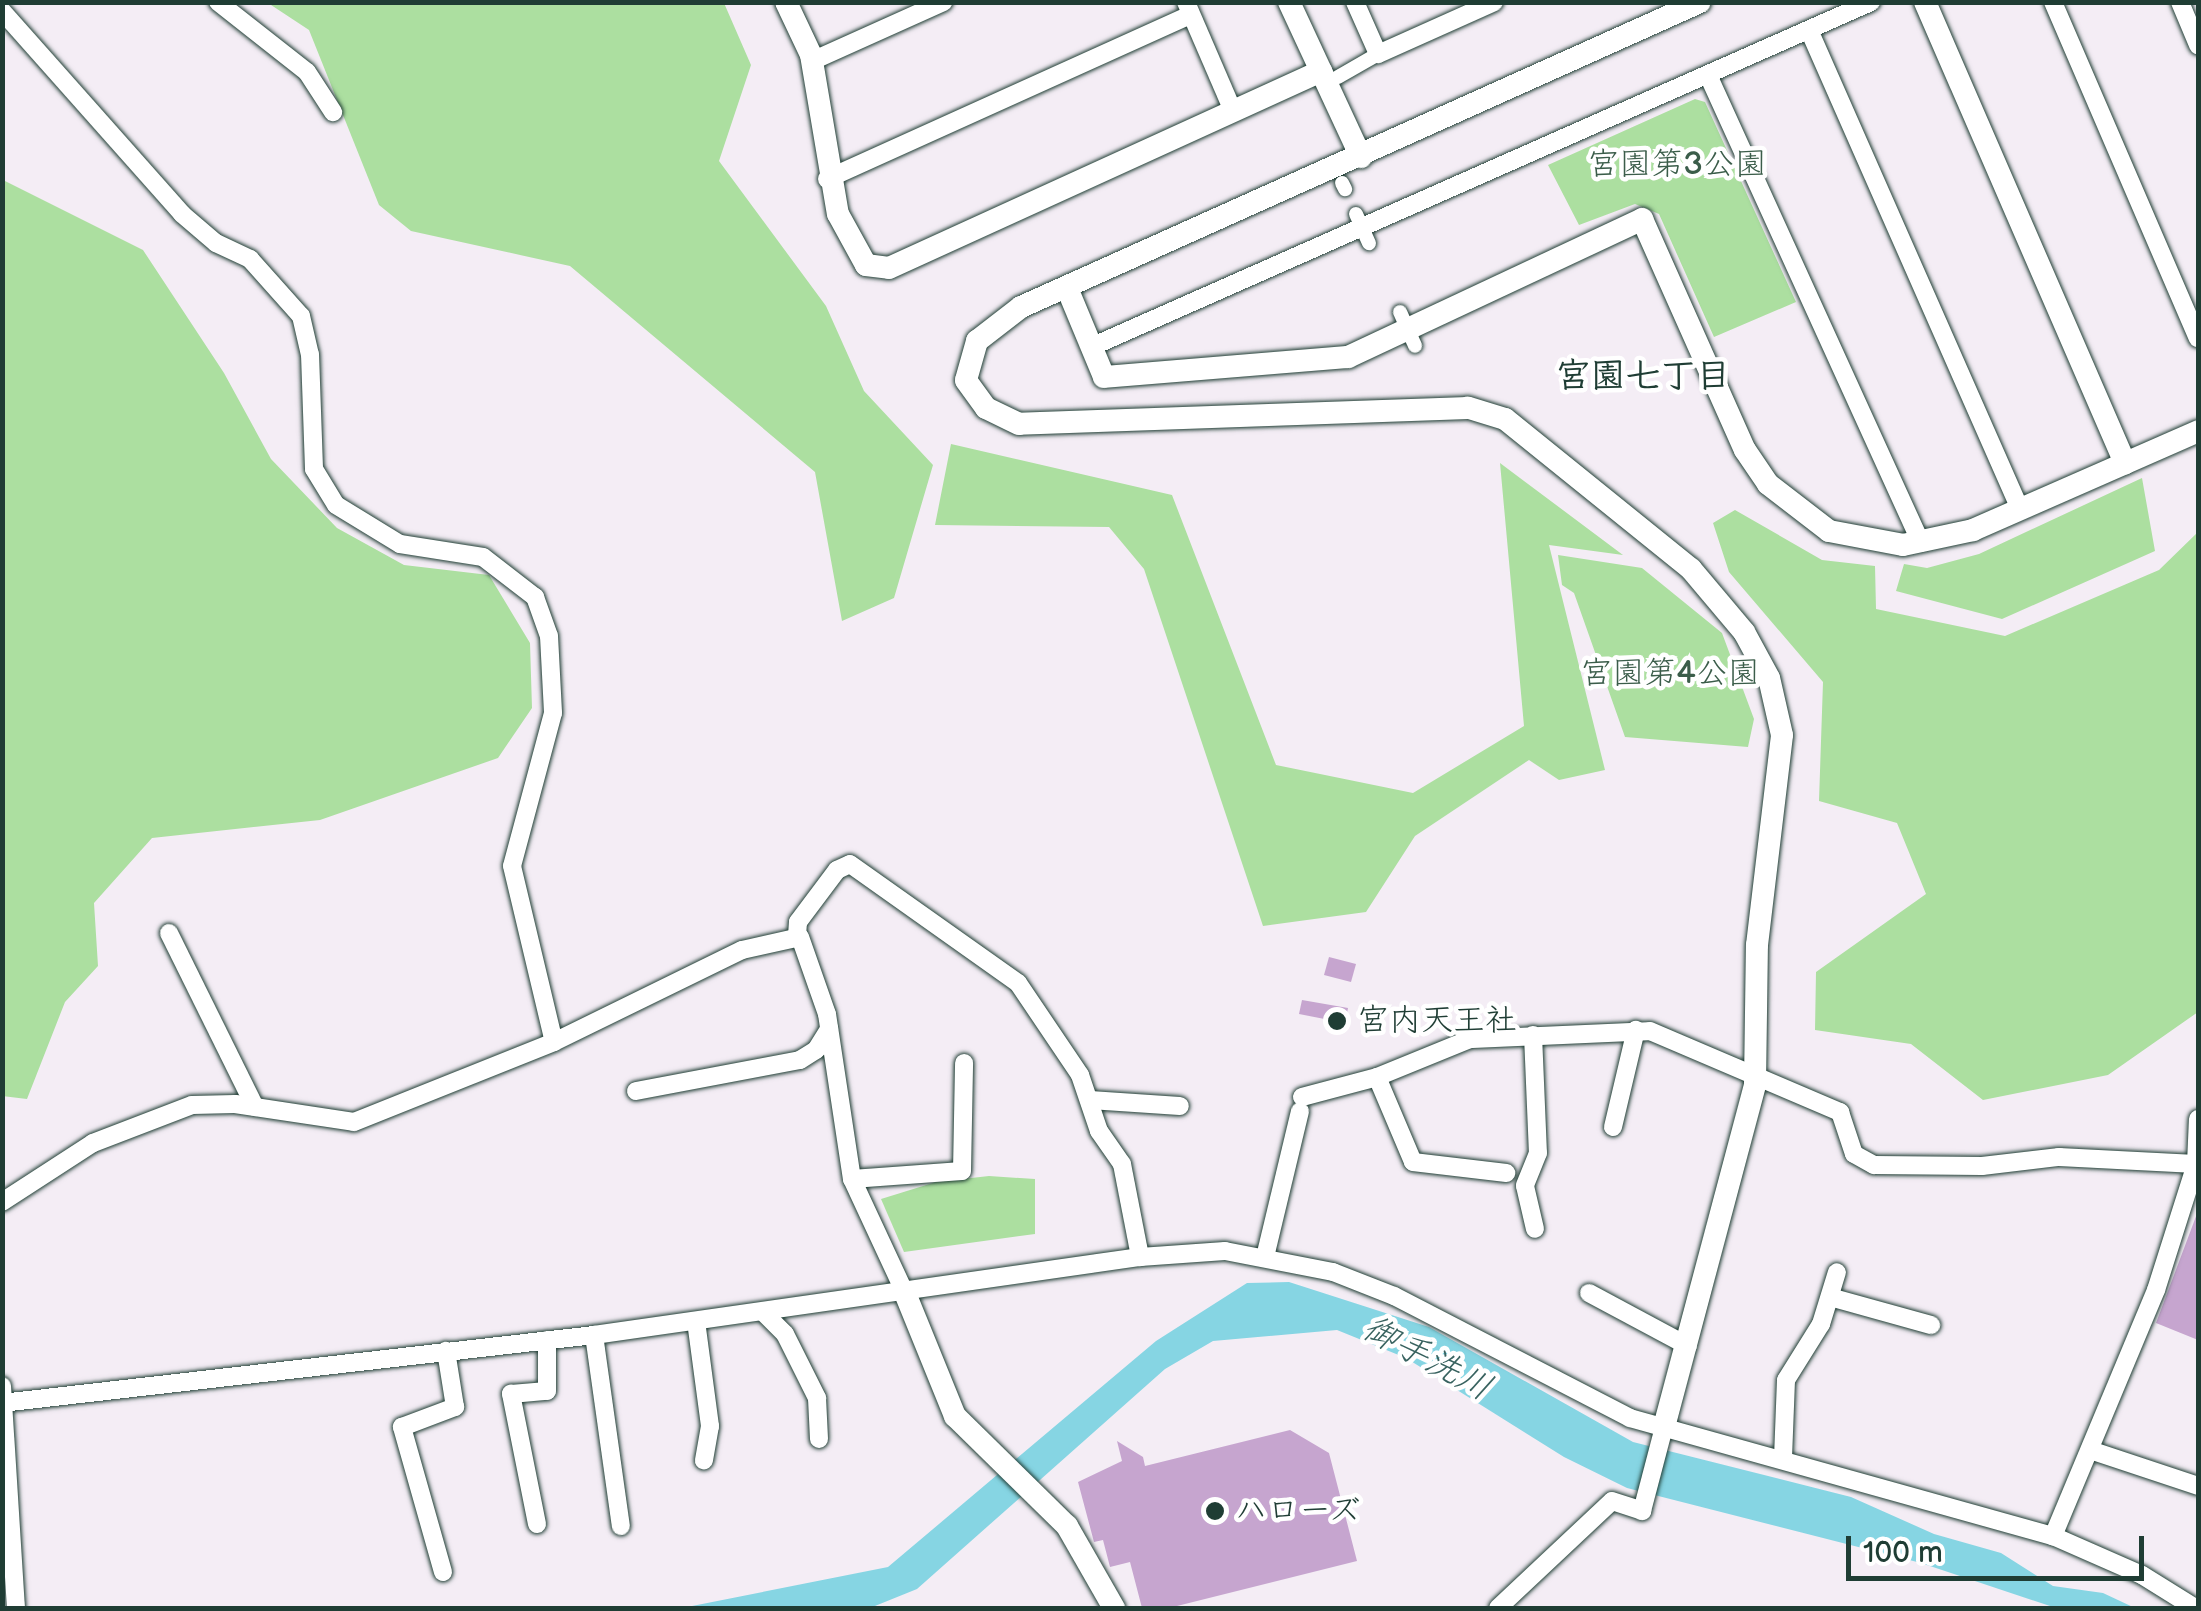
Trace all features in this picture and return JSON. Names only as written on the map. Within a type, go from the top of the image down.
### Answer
[{"type":"street","points":[[218,2],[307,72],[332,112]]},
{"type":"street","points":[[786,2],[812,61],[827,180],[866,265],[889,268],[1233,111],[1378,54],[1494,2]]},
{"type":"street","points":[[812,61],[943,2]]},
{"type":"street","points":[[1289,2],[1330,74],[1361,156]]},
{"type":"street","points":[[1355,2],[1378,54]]},
{"type":"street","points":[[1498,1608],[1612,1501],[1642,1511],[1649,1497],[1755,1072],[1757,945],[1782,735],[1769,678],[1730,612],[1692,569],[1536,438],[1505,420],[1439,400],[1138,423],[1019,424],[998,417],[966,380],[976,341],[990,324],[1700,2]]},
{"type":"street","points":[[1091,347],[1871,2]]},
{"type":"street","points":[[1925,2],[2125,463]]},
{"type":"street","points":[[2053,2],[2198,338]]},
{"type":"street","points":[[2180,2],[2198,45]]},
{"type":"street","points":[[827,180],[1188,9],[1233,111]]},
{"type":"street","points":[[2,10],[182,214],[216,244],[250,259],[301,316],[310,354],[314,469],[336,505],[400,544],[484,558],[536,597],[548,636],[553,713],[512,866],[554,1042]]},
{"type":"street","points":[[1809,30],[2020,510]]},
{"type":"street","points":[[1708,75],[1922,544]]},
{"type":"street","points":[[1067,288],[1104,376],[1348,357],[1642,219],[1745,450],[1768,484],[1829,531],[1922,544],[2020,510],[2198,431]]},
{"type":"street","points":[[1114,1608],[1084,1549],[1039,1497],[948,1406],[905,1293],[852,1180],[829,1029],[797,936],[798,922],[837,870],[857,867],[1018,983],[1090,1100],[1099,1132],[1122,1164],[1140,1256]]},
{"type":"street","points":[[169,933],[255,1108]]},
{"type":"street","points":[[2,1202],[114,1133],[192,1105],[255,1108],[334,1122],[374,1118],[554,1042],[742,950],[797,936]]},
{"type":"street","points":[[636,1091],[800,1060],[829,1029]]},
{"type":"street","points":[[1613,1128],[1636,1030]]},
{"type":"street","points":[[1265,1257],[1301,1104],[1470,1039],[1636,1030],[1755,1072],[1840,1112],[1854,1154],[1874,1165],[1982,1166],[2060,1157],[2196,1164]]},
{"type":"street","points":[[1533,1034],[1538,1153],[1525,1186],[1536,1229]]},
{"type":"street","points":[[852,1180],[962,1171],[964,1063]]},
{"type":"street","points":[[1378,1077],[1413,1162],[1506,1173]]},
{"type":"street","points":[[1090,1100],[1180,1106]]},
{"type":"street","points":[[2053,1536],[2072,1479],[2093,1451],[2196,1164],[2198,1119]]},
{"type":"street","points":[[16,1608],[3,1397],[594,1335],[1140,1256],[1225,1251],[1333,1272],[1394,1296],[1517,1364],[1662,1434],[1783,1458],[2053,1536],[2142,1575],[2196,1608]]},
{"type":"street","points":[[1783,1458],[1786,1380],[1830,1298],[1837,1272]]},
{"type":"street","points":[[1589,1293],[1688,1346]]},
{"type":"street","points":[[1830,1298],[1931,1324]]},
{"type":"street","points":[[763,1312],[785,1334],[817,1398],[820,1439]]},
{"type":"street","points":[[696,1321],[710,1426],[704,1460]]},
{"type":"street","points":[[594,1335],[621,1526]]},
{"type":"street","points":[[537,1524],[511,1394],[548,1391],[548,1340]]},
{"type":"street","points":[[444,1572],[402,1427],[455,1407],[446,1351]]},
{"type":"street","points":[[2093,1451],[2198,1486]]},
{"type":"green space","points":[[268,3],[724,3],[751,65],[719,161],[826,306],[864,391],[933,465],[894,598],[842,621],[815,472],[570,266],[411,231],[379,205],[309,30]]},
{"type":"green space","name":"宮園第3公園","points":[[1695,99],[1705,102],[1796,302],[1714,337],[1659,214],[1635,204],[1579,225],[1548,165]]},
{"type":"green space","points":[[3,180],[143,250],[224,373],[271,459],[337,528],[404,565],[489,575],[530,643],[532,708],[498,758],[320,820],[152,838],[94,903],[98,966],[65,1002],[27,1099],[2,1096]]},
{"type":"green space","points":[[951,444],[1172,495],[1276,765],[1413,793],[1524,726],[1500,463],[1623,555],[1549,545],[1605,770],[1559,780],[1529,760],[1415,836],[1366,912],[1263,926],[1144,569],[1109,527],[935,525]]},
{"type":"green space","points":[[2142,478],[2155,551],[2002,619],[1896,591],[1904,564],[1927,568],[1979,554]]},
{"type":"green space","points":[[1735,510],[1822,560],[1875,566],[1876,609],[2005,636],[2159,570],[2198,532],[2198,1012],[2108,1075],[1983,1100],[1911,1044],[1815,1030],[1816,972],[1926,894],[1897,823],[1819,801],[1823,682],[1729,572],[1713,523]]},
{"type":"green space","name":"宮園第4公園","points":[[1558,555],[1642,568],[1722,633],[1754,719],[1748,747],[1625,737],[1574,593],[1562,585]]},
{"type":"green space","points":[[989,1176],[1035,1179],[1035,1234],[904,1252],[881,1199],[936,1182]]},
{"type":"water","name":"御手洗川","points":[[1289,1282],[1429,1327],[1633,1442],[1851,1497],[1934,1534],[2001,1553],[2053,1586],[2103,1593],[2135,1608],[2056,1608],[1921,1563],[1627,1488],[1564,1457],[1406,1358],[1337,1330],[1213,1341],[1165,1369],[917,1589],[870,1608],[682,1608],[888,1567],[1156,1341],[1247,1283]]},
{"type":"building","points":[[1329,957],[1356,964],[1351,982],[1324,975]]},
{"type":"building","points":[[1302,1000],[1348,1008],[1345,1023],[1299,1014]]},
{"type":"building","points":[[2198,1211],[2198,1340],[2156,1323]]},
{"type":"building","name":"ハローズ","points":[[1290,1430],[1329,1453],[1357,1561],[1169,1608],[1142,1608],[1130,1562],[1110,1567],[1103,1540],[1094,1542],[1078,1482],[1122,1461],[1117,1441],[1143,1457],[1145,1466]]},
{"type":"place","name":"宮内天王社","points":[[1337,1021]]},
{"type":"place","name":"ハローズ","points":[[1215,1511]]},
{"type":"district","name":"宮園七丁目","points":[[1643,377]]}]
